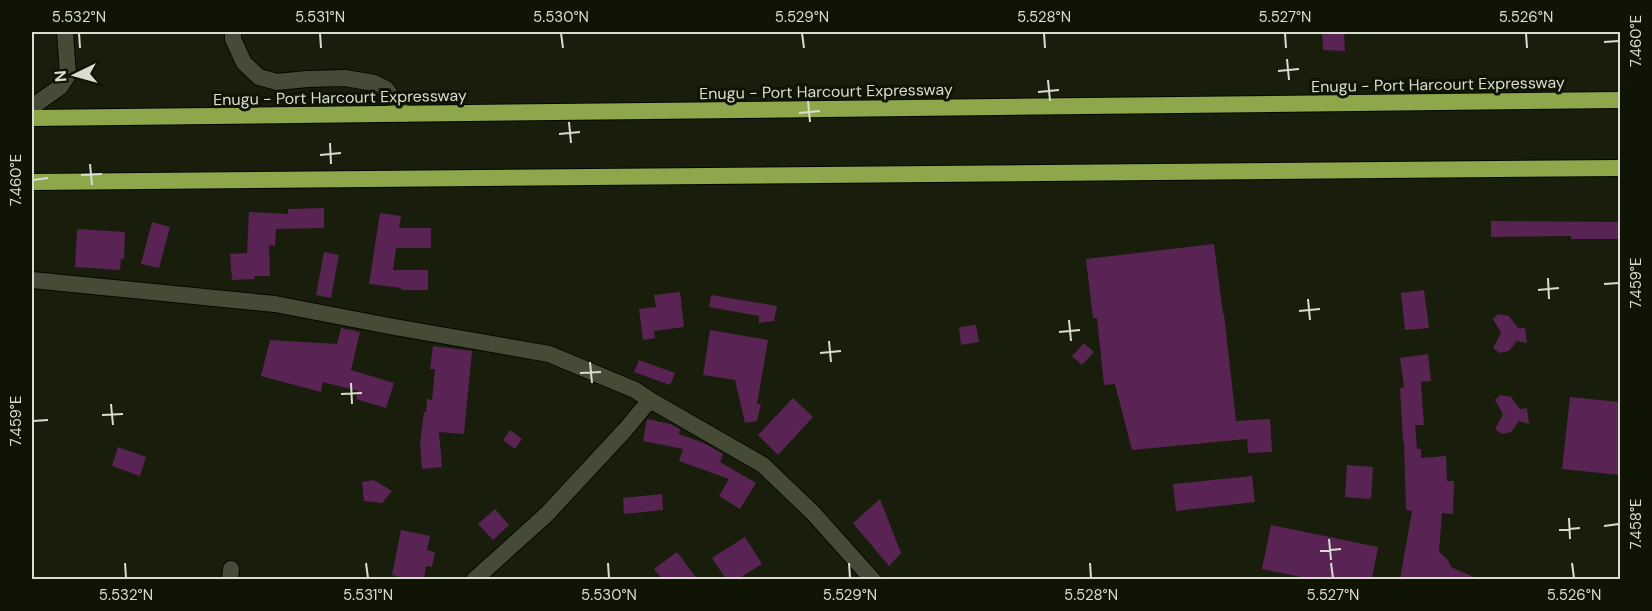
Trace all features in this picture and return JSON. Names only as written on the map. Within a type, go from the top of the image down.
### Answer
[{"type":"highway","name":"Enugu - Port Harcourt Expressway","points":[[32,105],[404,114],[1620,100]]},
{"type":"highway","points":[[32,182],[1620,168]]},
{"type":"street","points":[[32,105],[60,87],[68,75],[64,32]]},
{"type":"street","points":[[233,32],[233,39],[244,63],[259,77],[277,82],[345,78],[374,83],[386,89],[404,114]]},
{"type":"street","points":[[32,280],[275,304],[549,354],[635,390],[764,465],[813,513],[873,579]]},
{"type":"street","points":[[474,579],[547,514],[650,400]]},
{"type":"building","points":[[1322,32],[1344,32],[1345,51],[1323,50]]},
{"type":"building","points":[[324,208],[324,228],[276,229],[275,246],[269,245],[270,276],[232,280],[230,254],[247,253],[249,212],[288,214],[288,209]]},
{"type":"building","points":[[380,213],[401,216],[399,228],[431,228],[431,248],[396,248],[393,270],[428,270],[428,290],[401,290],[401,288],[369,284]]},
{"type":"building","points":[[1491,221],[1620,222],[1620,239],[1571,239],[1571,236],[1491,237]]},
{"type":"building","points":[[152,222],[170,227],[159,268],[141,264]]},
{"type":"building","points":[[77,229],[125,232],[124,259],[121,259],[120,270],[75,267]]},
{"type":"building","points":[[1214,244],[1236,421],[1270,419],[1272,452],[1248,453],[1247,439],[1132,450],[1115,384],[1104,385],[1097,318],[1093,318],[1086,259]]},
{"type":"building","points":[[324,252],[339,255],[331,298],[316,295]]},
{"type":"building","points":[[1424,290],[1429,328],[1405,330],[1401,293]]},
{"type":"building","points":[[680,292],[684,327],[654,331],[655,338],[643,340],[639,309],[656,307],[654,295]]},
{"type":"building","points":[[711,295],[777,306],[774,321],[759,323],[759,316],[709,307]]},
{"type":"building","points":[[1498,314],[1509,316],[1518,328],[1525,328],[1527,343],[1517,341],[1509,351],[1500,353],[1493,348],[1501,333],[1493,319]]},
{"type":"building","points":[[976,325],[979,342],[961,345],[959,327]]},
{"type":"building","points":[[341,328],[360,332],[351,370],[394,383],[386,408],[356,399],[358,391],[323,382],[321,392],[261,376],[270,340],[337,344]]},
{"type":"building","points":[[710,330],[768,340],[757,404],[761,404],[757,421],[745,423],[735,380],[703,375]]},
{"type":"building","points":[[1084,343],[1094,352],[1082,365],[1072,356]]},
{"type":"building","points":[[433,346],[472,351],[464,434],[439,432],[442,467],[422,469],[420,444],[427,399],[432,400],[435,369],[430,369]]},
{"type":"building","points":[[1428,354],[1431,381],[1421,382],[1424,425],[1415,425],[1417,449],[1421,449],[1421,458],[1446,456],[1447,481],[1454,481],[1453,514],[1442,513],[1439,552],[1448,560],[1451,567],[1478,579],[1400,579],[1412,511],[1406,510],[1400,388],[1404,387],[1400,358]]},
{"type":"building","points":[[639,360],[675,373],[670,385],[634,372]]},
{"type":"building","points":[[1500,395],[1511,397],[1520,409],[1527,408],[1529,424],[1519,421],[1511,432],[1502,434],[1495,429],[1503,414],[1495,400]]},
{"type":"building","points":[[1570,397],[1620,402],[1620,475],[1562,469]]},
{"type":"building","points":[[793,398],[813,417],[778,455],[758,435]]},
{"type":"building","points":[[647,419],[670,424],[680,429],[679,434],[706,444],[723,454],[720,462],[756,483],[740,509],[719,496],[729,479],[679,461],[683,449],[643,441]]},
{"type":"building","points":[[510,430],[522,439],[515,449],[503,440]]},
{"type":"building","points":[[118,447],[146,457],[140,476],[112,466]]},
{"type":"building","points":[[1347,465],[1373,467],[1371,499],[1345,497]]},
{"type":"building","points":[[1252,476],[1255,502],[1176,511],[1173,484]]},
{"type":"building","points":[[374,480],[392,491],[382,503],[364,501],[362,482]]},
{"type":"building","points":[[662,494],[663,510],[624,514],[623,498]]},
{"type":"building","points":[[880,499],[901,553],[889,566],[853,523]]},
{"type":"building","points":[[495,509],[509,525],[493,540],[478,524]]},
{"type":"building","points":[[1271,525],[1378,547],[1372,579],[1311,579],[1262,569]]},
{"type":"building","points":[[401,530],[430,536],[427,550],[435,552],[432,567],[426,566],[424,579],[409,577],[408,579],[392,575]]},
{"type":"building","points":[[745,537],[762,564],[738,579],[726,579],[712,558]]},
{"type":"building","points":[[677,552],[697,579],[662,579],[654,569]]}]
